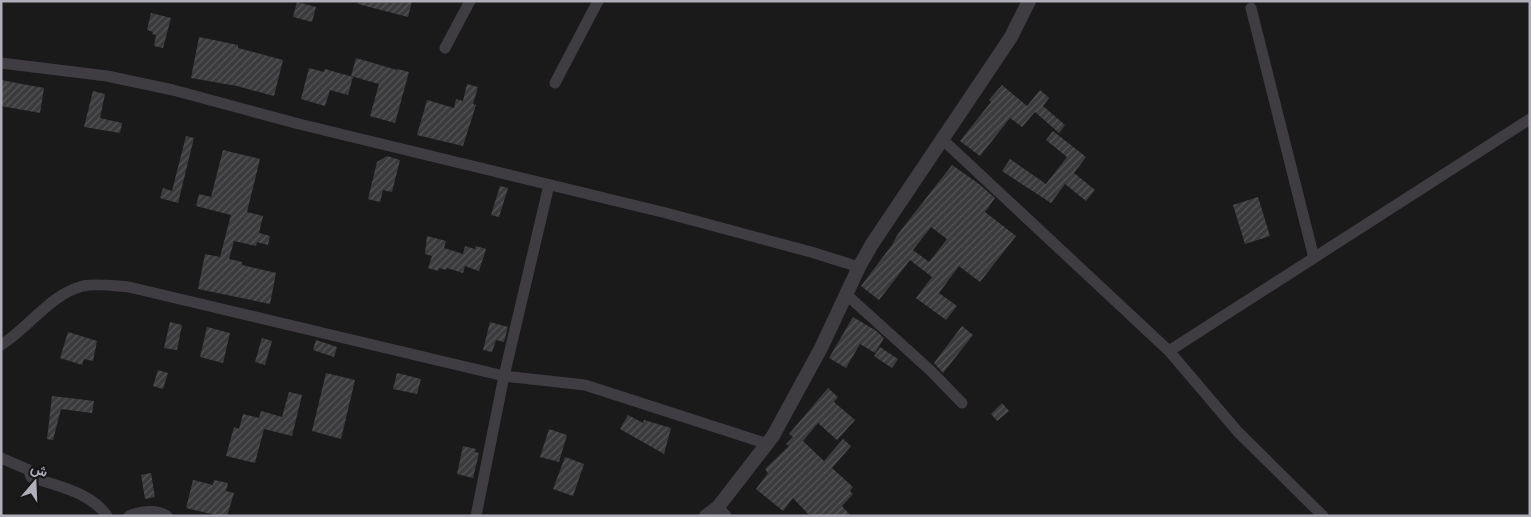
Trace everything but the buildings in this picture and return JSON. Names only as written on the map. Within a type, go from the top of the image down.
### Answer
[{"type":"street","points":[[445,48],[470,1]]},
{"type":"street","points":[[555,83],[598,1]]},
{"type":"street","points":[[715,513],[768,444],[798,392],[872,244],[1011,37],[1029,1]]},
{"type":"street","points":[[1251,8],[1314,258]]},
{"type":"street","points":[[1,63],[107,76],[173,90],[299,124],[676,216],[811,252],[859,267]]},
{"type":"street","points":[[1169,351],[1530,118]]},
{"type":"street","points":[[942,139],[1169,351],[1238,432],[1323,516]]},
{"type":"street","points":[[476,516],[504,376],[549,185]]},
{"type":"street","points":[[1,345],[18,334],[51,303],[64,294],[83,286],[130,287],[504,376],[585,385],[768,444]]},
{"type":"street","points":[[846,295],[932,371],[962,403]]},
{"type":"street","points":[[1,458],[29,470],[31,477],[80,494],[95,503],[107,516]]},
{"type":"street","points":[[129,516],[137,513],[152,512],[168,516]]}]
